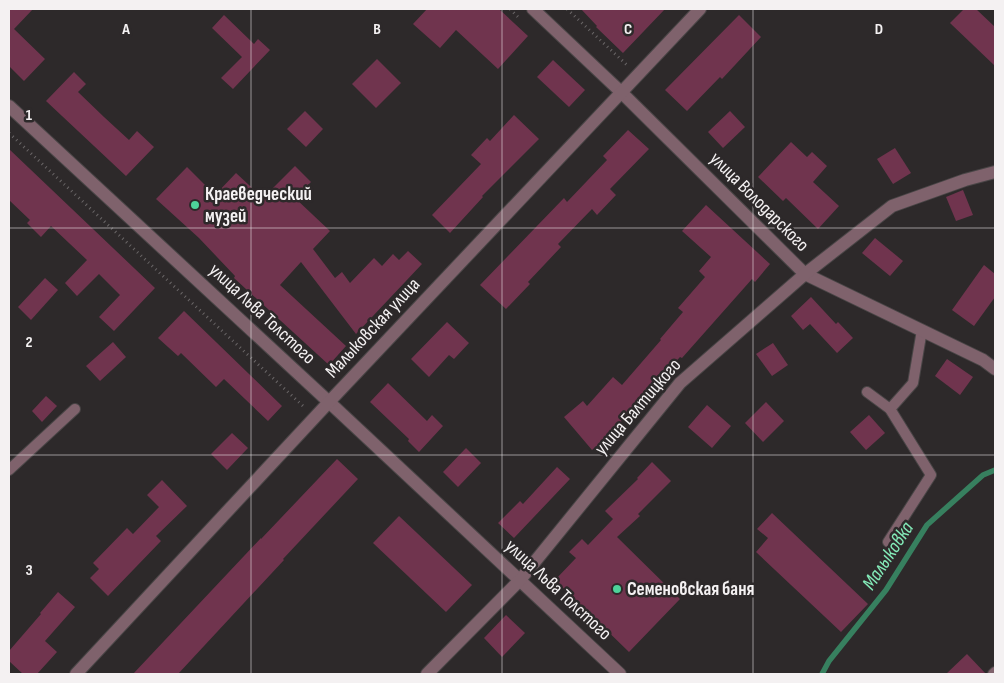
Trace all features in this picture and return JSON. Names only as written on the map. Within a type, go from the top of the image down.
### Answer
[{"type":"street","name":"улица Володарского","points":[[533,9],[621,92],[805,274],[983,360],[995,368]]},
{"type":"street","name":"Малыковская улица","points":[[76,674],[329,402],[700,9]]},
{"type":"street","name":"улица Льва Толстого","points":[[9,106],[620,674]]},
{"type":"street","name":"улица Балтицкого","points":[[427,674],[520,580],[680,383],[805,274],[892,206],[965,180],[995,172]]},
{"type":"lane","points":[[890,409],[913,383],[922,330]]},
{"type":"lane","points":[[867,392],[890,409],[932,475],[888,542]]},
{"type":"lane","points":[[9,470],[75,409]]},
{"type":"path","points":[[567,9],[637,74]]},
{"type":"path","points":[[9,133],[315,417]]},
{"type":"building","points":[[9,9],[33,9],[14,29],[45,59],[24,81],[9,66]]},
{"type":"building","points":[[427,9],[499,9],[528,36],[498,69],[456,30],[440,48],[413,24]]},
{"type":"building","points":[[581,9],[665,9],[623,53],[596,27]]},
{"type":"building","points":[[964,9],[976,9],[995,27],[995,66],[950,23]]},
{"type":"building","points":[[224,15],[254,44],[258,39],[270,50],[233,89],[221,78],[242,57],[212,28]]},
{"type":"building","points":[[739,15],[761,37],[722,79],[720,77],[687,111],[665,90]]},
{"type":"building","points":[[377,59],[401,83],[376,108],[352,84]]},
{"type":"building","points":[[553,60],[585,90],[569,107],[537,77]]},
{"type":"building","points":[[74,72],[86,84],[78,92],[104,117],[129,140],[137,131],[154,147],[126,176],[46,101]]},
{"type":"building","points":[[305,111],[323,129],[306,147],[287,129]]},
{"type":"building","points":[[730,111],[745,127],[723,148],[708,132]]},
{"type":"building","points":[[514,115],[539,139],[482,196],[450,233],[432,215],[481,164],[471,155],[487,138],[490,141]]},
{"type":"building","points":[[628,130],[649,149],[610,189],[616,195],[597,215],[592,209],[558,244],[561,247],[506,309],[480,285],[564,198],[567,202],[607,160],[603,156]]},
{"type":"building","points":[[791,142],[807,157],[812,152],[827,166],[813,182],[839,206],[818,229],[786,198],[783,201],[758,177]]},
{"type":"building","points":[[895,148],[911,173],[893,184],[877,159]]},
{"type":"building","points":[[9,149],[155,288],[114,331],[99,317],[120,295],[99,274],[77,296],[65,283],[87,260],[51,226],[41,237],[27,223],[30,220],[9,200]]},
{"type":"building","points":[[295,166],[311,182],[295,198],[330,231],[313,249],[335,278],[342,272],[350,283],[374,258],[382,266],[393,254],[399,260],[408,251],[422,264],[356,334],[301,262],[280,285],[346,346],[329,365],[234,278],[235,276],[199,238],[156,199],[187,167],[215,195],[236,173],[263,198]]},
{"type":"building","points":[[963,190],[973,215],[956,221],[946,197]]},
{"type":"building","points":[[706,205],[770,264],[755,282],[752,279],[682,358],[680,357],[610,434],[592,450],[564,417],[583,401],[587,406],[613,377],[622,385],[683,312],[678,308],[705,277],[699,271],[711,257],[682,231]]},
{"type":"building","points":[[875,238],[903,261],[890,276],[862,253]]},
{"type":"building","points":[[984,265],[995,274],[995,297],[974,326],[952,310]]},
{"type":"building","points":[[45,278],[58,290],[31,320],[18,307]]},
{"type":"building","points":[[811,297],[836,324],[838,322],[853,338],[837,353],[810,324],[803,330],[791,316]]},
{"type":"building","points":[[184,311],[282,406],[268,421],[224,379],[216,387],[181,353],[178,356],[158,338]]},
{"type":"building","points":[[447,322],[469,343],[454,359],[449,355],[429,377],[411,359]]},
{"type":"building","points":[[113,342],[126,357],[100,381],[86,366]]},
{"type":"building","points":[[773,343],[788,365],[772,376],[756,354]]},
{"type":"building","points":[[947,359],[973,377],[960,395],[935,376]]},
{"type":"building","points":[[388,383],[427,421],[432,415],[443,426],[419,452],[408,441],[409,439],[370,402]]},
{"type":"building","points":[[46,396],[57,406],[42,422],[32,411]]},
{"type":"building","points":[[766,402],[784,421],[763,442],[745,423]]},
{"type":"building","points":[[707,405],[731,426],[712,448],[688,427]]},
{"type":"building","points":[[869,415],[885,433],[866,450],[850,432]]},
{"type":"building","points":[[232,433],[248,448],[227,470],[211,454]]},
{"type":"building","points":[[466,448],[481,463],[458,487],[443,472]]},
{"type":"building","points":[[337,459],[358,479],[178,674],[133,674],[261,538]]},
{"type":"building","name":"Семеновская баня","points":[[652,462],[671,481],[638,514],[640,516],[617,537],[680,599],[629,652],[555,580],[576,558],[569,552],[582,539],[588,545],[613,519],[605,511],[638,479]]},
{"type":"building","points":[[557,467],[570,479],[514,538],[498,523],[520,501],[523,504]]},
{"type":"building","points":[[162,480],[187,506],[156,536],[161,541],[108,596],[90,578],[99,569],[93,563],[127,528],[133,534],[159,507],[147,495]]},
{"type":"building","points":[[772,513],[868,604],[841,632],[756,552],[768,538],[757,529]]},
{"type":"building","points":[[399,516],[472,585],[446,612],[373,543]]},
{"type":"building","points":[[58,592],[75,607],[45,641],[57,652],[37,674],[23,674],[9,661],[9,651]]},
{"type":"building","points":[[506,615],[525,633],[502,657],[484,638]]},
{"type":"building","points":[[967,654],[986,674],[946,674]]},
{"type":"waterway","name":"Малыковка","points":[[822,674],[829,661],[886,590],[927,525],[983,475],[995,470]]},
{"type":"place","name":"Краеведческий музей","points":[[195,205]]},
{"type":"place","name":"Семеновская баня","points":[[617,589]]}]
